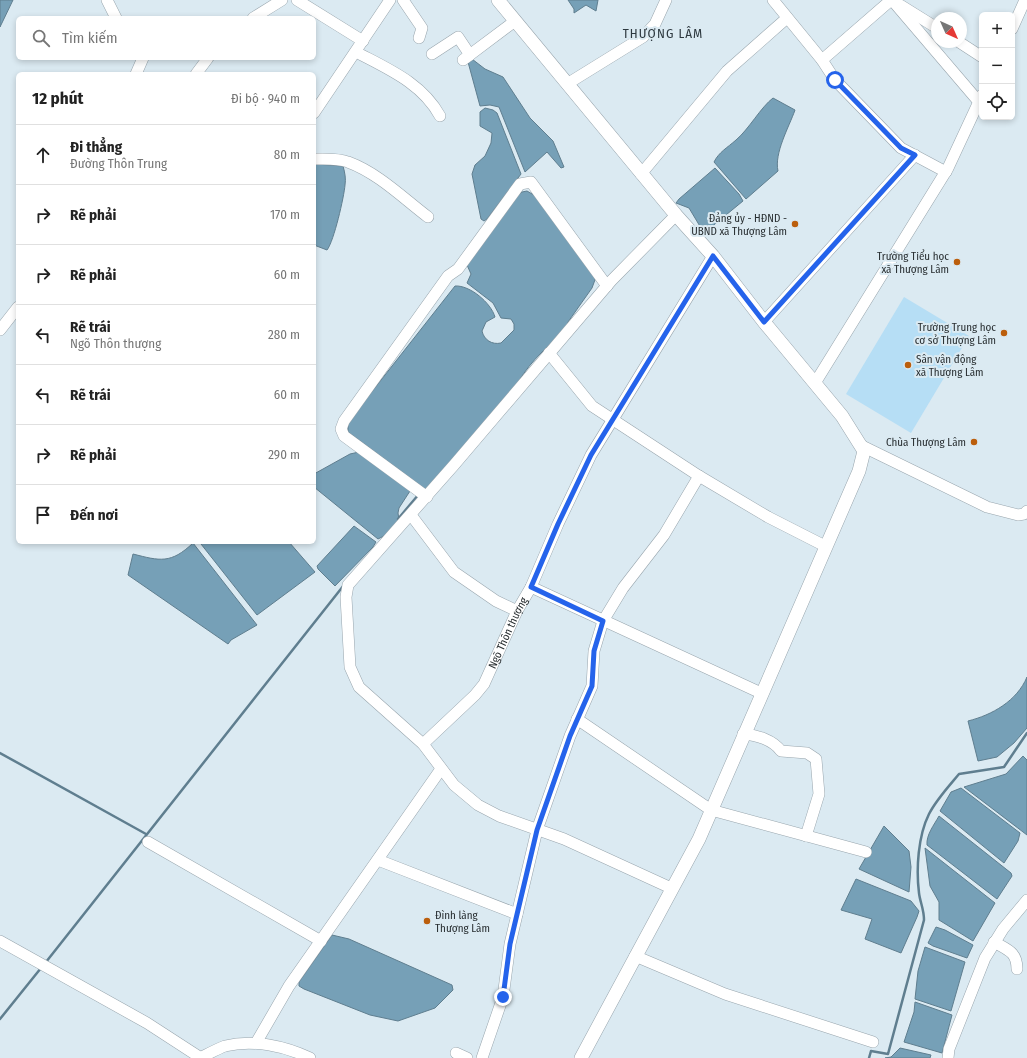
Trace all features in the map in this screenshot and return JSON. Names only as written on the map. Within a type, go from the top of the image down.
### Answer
[{"type":"street","points":[[107,0],[115,16]]},
{"type":"street","points":[[256,16],[282,0]]},
{"type":"street","points":[[297,0],[363,41]]},
{"type":"street","points":[[316,110],[390,0]]},
{"type":"street","points":[[403,0],[422,28],[419,38]]},
{"type":"street","points":[[498,0],[641,174],[713,256],[764,322],[842,416],[864,451],[859,471],[743,734],[699,839],[671,888],[581,1058]]},
{"type":"street","points":[[567,84],[643,37],[656,24],[666,0]]},
{"type":"street","points":[[773,0],[822,60],[835,80],[901,148],[946,172]]},
{"type":"street","points":[[822,60],[892,0]]},
{"type":"street","points":[[892,0],[931,24]]},
{"type":"street","points":[[892,0],[979,98]]},
{"type":"street","points":[[1015,22],[1025,0]]},
{"type":"street","points":[[641,174],[727,70],[787,18]]},
{"type":"street","points":[[432,54],[458,37],[466,57],[516,21]]},
{"type":"street","points":[[967,47],[979,55]]},
{"type":"street","points":[[356,52],[390,70],[422,91],[432,101],[440,116]]},
{"type":"street","points":[[137,72],[142,60]]},
{"type":"street","points":[[198,72],[206,60]]},
{"type":"street","points":[[815,383],[946,172],[979,101]]},
{"type":"street","points":[[764,322],[915,155]]},
{"type":"street","points":[[316,160],[333,159],[347,161],[371,173],[428,217]]},
{"type":"street","points":[[427,497],[344,436],[341,429],[344,421],[448,276],[458,269],[520,184],[531,182],[607,286]]},
{"type":"street","points":[[671,888],[564,839],[500,816],[478,805],[454,785],[423,744],[359,687],[350,667],[346,597],[348,585],[427,497],[607,286],[676,215]]},
{"type":"street","name":"Ngõ Thôn thượng","points":[[423,744],[475,695],[484,684],[517,611],[531,587],[558,524],[591,455],[713,256]]},
{"type":"street","points":[[0,330],[16,310]]},
{"type":"street","points":[[550,353],[592,406],[614,418],[699,476],[768,517],[825,546]]},
{"type":"street","points":[[860,445],[987,507],[1018,515],[1026,514]]},
{"type":"street","points":[[482,1058],[503,997],[510,944],[537,830],[577,719],[592,686],[594,651],[603,621],[624,588],[664,535],[699,476]]},
{"type":"street","points":[[410,515],[454,572],[496,601],[517,611]]},
{"type":"street","points":[[531,587],[761,693]]},
{"type":"street","points":[[577,719],[711,810],[866,852]]},
{"type":"street","points":[[743,734],[751,735],[776,744],[782,751],[807,753],[816,759],[818,794],[806,836]]},
{"type":"street","points":[[256,1043],[289,986],[441,769]]},
{"type":"street","points":[[148,842],[321,941]]},
{"type":"street","points":[[378,860],[518,914]]},
{"type":"street","points":[[948,1058],[949,1049],[985,958],[994,942],[1027,900]]},
{"type":"street","points":[[0,941],[147,1023],[200,1058],[225,1046],[256,1043],[276,1047],[310,1058]]},
{"type":"street","points":[[994,942],[1012,953],[1017,960],[1016,969]]},
{"type":"street","points":[[635,956],[724,994],[873,1042]]},
{"type":"street","points":[[456,1053],[467,1058]]},
{"type":"shaded area","points":[[0,0],[13,0],[0,27]]},
{"type":"shaded area","points":[[568,0],[598,0],[596,11],[586,5],[574,13],[574,9]]},
{"type":"shaded area","points":[[472,59],[485,69],[503,77],[530,118],[553,141],[564,167],[561,168],[547,152],[525,172],[499,107],[490,105],[480,106],[468,62]]},
{"type":"shaded area","points":[[773,98],[795,110],[780,148],[777,164],[778,171],[746,199],[714,162],[721,153],[746,130],[768,102]]},
{"type":"shaded area","points":[[485,108],[493,110],[497,113],[521,174],[484,221],[481,219],[472,174],[475,165],[485,156],[491,143],[492,133],[480,126],[480,112]]},
{"type":"shaded area","points":[[316,164],[343,166],[345,174],[341,208],[333,238],[327,250],[316,246]]},
{"type":"shaded area","points":[[715,168],[739,194],[743,201],[704,233],[689,208],[676,203]]},
{"type":"shaded area","points":[[527,191],[539,198],[596,277],[592,288],[568,322],[566,328],[535,359],[519,381],[427,489],[425,489],[348,432],[348,422],[455,286],[467,288],[479,296],[485,301],[493,312],[495,317],[486,322],[482,331],[489,341],[501,343],[514,330],[514,324],[511,319],[501,318],[493,303],[467,283],[471,274],[467,265],[514,199],[522,192]]},
{"type":"shaded area","name":"Sân vận động xã Thượng Lâm","points":[[904,297],[969,336],[911,433],[846,394]]},
{"type":"shaded area","points":[[359,452],[410,491],[399,508],[399,520],[384,536],[378,539],[316,489],[316,473],[350,454]]},
{"type":"shaded area","points":[[354,526],[376,542],[373,547],[335,586],[318,569],[317,566]]},
{"type":"shaded area","points":[[194,544],[257,625],[231,640],[228,644],[128,575],[133,554],[165,559],[178,555]]},
{"type":"shaded area","points":[[201,544],[291,544],[315,572],[257,615]]},
{"type":"shaded area","points":[[1027,677],[1027,728],[1014,743],[997,757],[978,761],[968,721],[986,715],[1003,706],[1023,686]]},
{"type":"shaded area","points":[[1023,756],[1027,760],[1027,835],[964,787],[1006,774]]},
{"type":"shaded area","points":[[961,788],[1020,833],[1018,841],[1004,863],[940,811],[951,792]]},
{"type":"shaded area","points":[[939,816],[1011,873],[1012,876],[997,899],[927,845],[929,834]]},
{"type":"shaded area","points":[[884,826],[909,851],[911,867],[909,892],[859,869]]},
{"type":"shaded area","points":[[925,848],[995,903],[973,941],[939,920],[939,902],[930,886]]},
{"type":"shaded area","points":[[856,879],[911,901],[919,911],[901,953],[865,939],[872,919],[841,910]]},
{"type":"shaded area","points":[[936,927],[945,930],[973,945],[967,958],[928,943]]},
{"type":"shaded area","points":[[332,935],[349,939],[452,985],[453,990],[435,1008],[398,1021],[370,1015],[304,989],[299,986],[299,982]]},
{"type":"shaded area","points":[[925,947],[965,962],[951,1011],[915,999],[918,971]]},
{"type":"shaded area","points":[[915,1002],[952,1015],[942,1053],[904,1042],[914,1012]]},
{"type":"shaded area","points":[[900,1048],[931,1055],[930,1058],[885,1058],[891,1057]]},
{"type":"waterway","points":[[398,519],[419,494]]},
{"type":"waterway","points":[[46,962],[344,585]]},
{"type":"waterway","points":[[869,1058],[871,1051],[888,1054],[924,920],[919,893],[918,863],[922,832],[929,814],[939,798],[959,774],[1004,767],[1027,733]]},
{"type":"waterway","points":[[0,753],[146,834]]},
{"type":"waterway","points":[[0,1019],[41,968]]},
{"type":"place","name":"Đảng ủy - HĐND - UBND xã Thượng Lâm","points":[[795,224]]},
{"type":"place","name":"Trường Tiểu học xã Thượng Lâm","points":[[957,262]]},
{"type":"place","name":"Trường Trung học cơ sở Thượng Lâm","points":[[1004,333]]},
{"type":"place","name":"Sân vận động xã Thượng Lâm","points":[[908,365]]},
{"type":"place","name":"Chùa Thượng Lâm","points":[[974,442]]},
{"type":"place","name":"Đình làng Thượng Lâm","points":[[427,921]]},
{"type":"district","name":"THƯỢNG LÂM","points":[[663,33]]},
{"type":"route","points":[[503,997],[510,944],[537,830],[570,736],[581,708],[592,686],[594,651],[603,621],[531,587],[558,524],[591,455],[713,256],[764,322],[915,155],[901,148],[835,80]]}]
